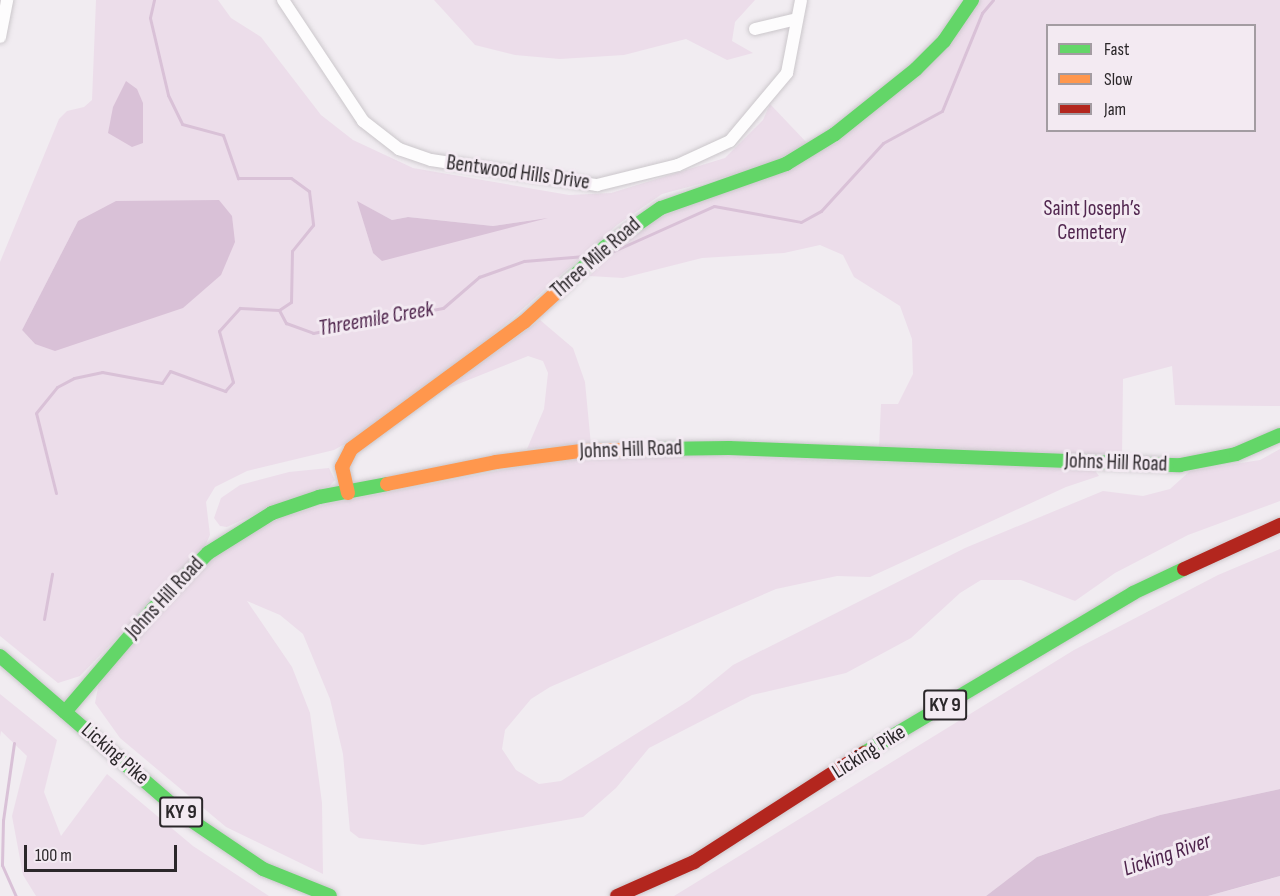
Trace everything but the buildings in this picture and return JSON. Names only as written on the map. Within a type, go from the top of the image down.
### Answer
[{"type":"main road","name":"Three Mile Road","points":[[348,493],[342,467],[351,449],[524,322],[626,230],[672,204],[786,164],[835,134],[916,69],[944,41],[972,0]]},
{"type":"main road","name":"Johns Hill Road","points":[[65,712],[153,609],[208,553],[272,513],[320,497],[485,464],[581,451],[729,448],[1180,465],[1236,454],[1280,435]]},
{"type":"main road","name":"Licking Pike","points":[[616,896],[694,862],[873,748],[1132,593],[1280,525]]},
{"type":"main road","name":"Licking Pike","points":[[0,656],[189,819],[263,869],[310,893],[330,896]]},
{"type":"street","points":[[0,37],[7,0]]},
{"type":"street","name":"Bentwood Hills Drive","points":[[283,0],[363,121],[399,148],[431,160],[587,184],[644,176],[703,156],[730,141],[787,73],[801,0]]},
{"type":"street","points":[[755,29],[797,19]]},
{"type":"green space","points":[[96,0],[218,0],[231,18],[261,37],[321,115],[353,140],[413,168],[569,195],[611,193],[725,158],[763,120],[770,104],[808,144],[763,167],[662,194],[617,225],[482,345],[363,434],[334,450],[247,471],[215,487],[206,502],[210,535],[205,546],[80,676],[58,683],[0,636],[0,262],[59,119],[67,111],[84,107],[92,100]],"holes":[[[358,202],[392,220],[408,217],[493,226],[540,219],[373,253]],[[78,221],[35,344],[22,330]]]},
{"type":"green space","points":[[434,0],[755,0],[735,22],[732,41],[753,53],[727,60],[686,39],[624,55],[560,59],[515,55],[475,45]]},
{"type":"green space","name":"Saint Joseph’s Cemetery","points":[[976,0],[1280,0],[1280,406],[1175,405],[1172,366],[1123,379],[1122,457],[879,448],[881,404],[898,404],[913,374],[912,339],[900,306],[854,277],[843,255],[820,245],[784,253],[702,258],[623,278],[589,276],[647,223],[838,142]]},
{"type":"green space","points":[[540,320],[573,348],[585,382],[591,445],[527,449],[544,409],[548,373],[543,361],[528,356],[441,391]]},
{"type":"green space","points":[[1280,449],[1280,501],[1188,535],[1115,573],[1075,601],[1021,580],[981,580],[960,593],[911,638],[846,673],[752,695],[649,748],[616,788],[583,817],[423,845],[359,838],[350,831],[343,754],[330,699],[303,634],[280,615],[247,601],[292,667],[310,713],[322,803],[323,874],[226,827],[120,738],[95,703],[99,682],[180,587],[212,558],[240,538],[282,517],[332,503],[554,460],[681,455],[1094,469],[1099,476],[1066,487],[870,577],[837,576],[776,589],[550,687],[531,699],[505,730],[502,749],[516,770],[539,784],[561,781],[690,700],[733,665],[965,548],[1103,491],[1143,496],[1170,489],[1190,471],[1260,460]]},
{"type":"green space","points":[[329,468],[335,480],[329,487],[270,507],[227,527],[220,526],[214,518],[221,498],[240,485],[289,472]]},
{"type":"green space","points":[[1280,549],[1280,789],[1160,815],[1037,857],[986,896],[674,896],[1074,650],[1218,575]]},
{"type":"green space","points":[[0,694],[57,740],[44,792],[61,836],[107,774],[193,846],[269,896],[36,896],[23,875],[12,816],[27,756],[1,731],[0,737]]},
{"type":"green space","points":[[1280,876],[1280,896],[1208,896],[1249,885]]},
{"type":"water","points":[[126,81],[137,89],[143,103],[143,143],[132,147],[108,133],[113,107]]},
{"type":"water","points":[[219,200],[232,216],[235,242],[221,275],[183,308],[55,351],[35,344],[22,330],[78,221],[116,201]]},
{"type":"water","points":[[357,201],[392,220],[408,217],[493,226],[548,218],[382,261],[373,253]]},
{"type":"water","name":"Licking River","points":[[1280,789],[1280,876],[1208,896],[986,896],[1037,857],[1160,815]]},
{"type":"waterway","points":[[154,0],[150,18],[168,95],[182,124],[223,135],[238,178],[291,178],[309,191],[313,225],[292,251],[291,302],[279,310]]},
{"type":"waterway","name":"Threemile Creek","points":[[607,254],[714,206],[801,222],[821,211],[883,143],[942,111],[982,13],[993,0]]},
{"type":"waterway","name":"Threemile Creek","points":[[56,493],[36,413],[57,387],[74,378],[102,372],[162,383],[170,371],[225,391],[233,382],[219,331],[240,308],[279,310],[286,323],[313,333],[443,308],[479,277],[524,261],[585,256]]},
{"type":"waterway","name":"Threemile Creek","points":[[44,619],[52,574]]},
{"type":"waterway","name":"Threemile Creek","points":[[14,743],[3,820],[2,865],[16,896]]},
{"type":"traffic: fast","points":[[558,291],[605,247],[661,208],[786,164],[835,134],[916,69],[944,41],[972,0]]},
{"type":"traffic: fast","points":[[655,449],[729,448],[1180,465],[1236,454],[1280,435]]},
{"type":"traffic: fast","points":[[65,712],[153,609],[208,553],[272,513],[319,497],[387,484]]},
{"type":"traffic: fast","points":[[864,753],[1133,593],[1184,569]]},
{"type":"traffic: fast","points":[[0,656],[189,819],[263,869],[330,896]]},
{"type":"traffic: slow","points":[[348,493],[342,467],[351,449],[524,322],[558,291]]},
{"type":"traffic: slow","points":[[387,484],[496,462],[581,451],[655,449]]},
{"type":"traffic: jam","points":[[1184,569],[1280,525]]},
{"type":"traffic: jam","points":[[617,896],[694,862],[864,753]]}]
